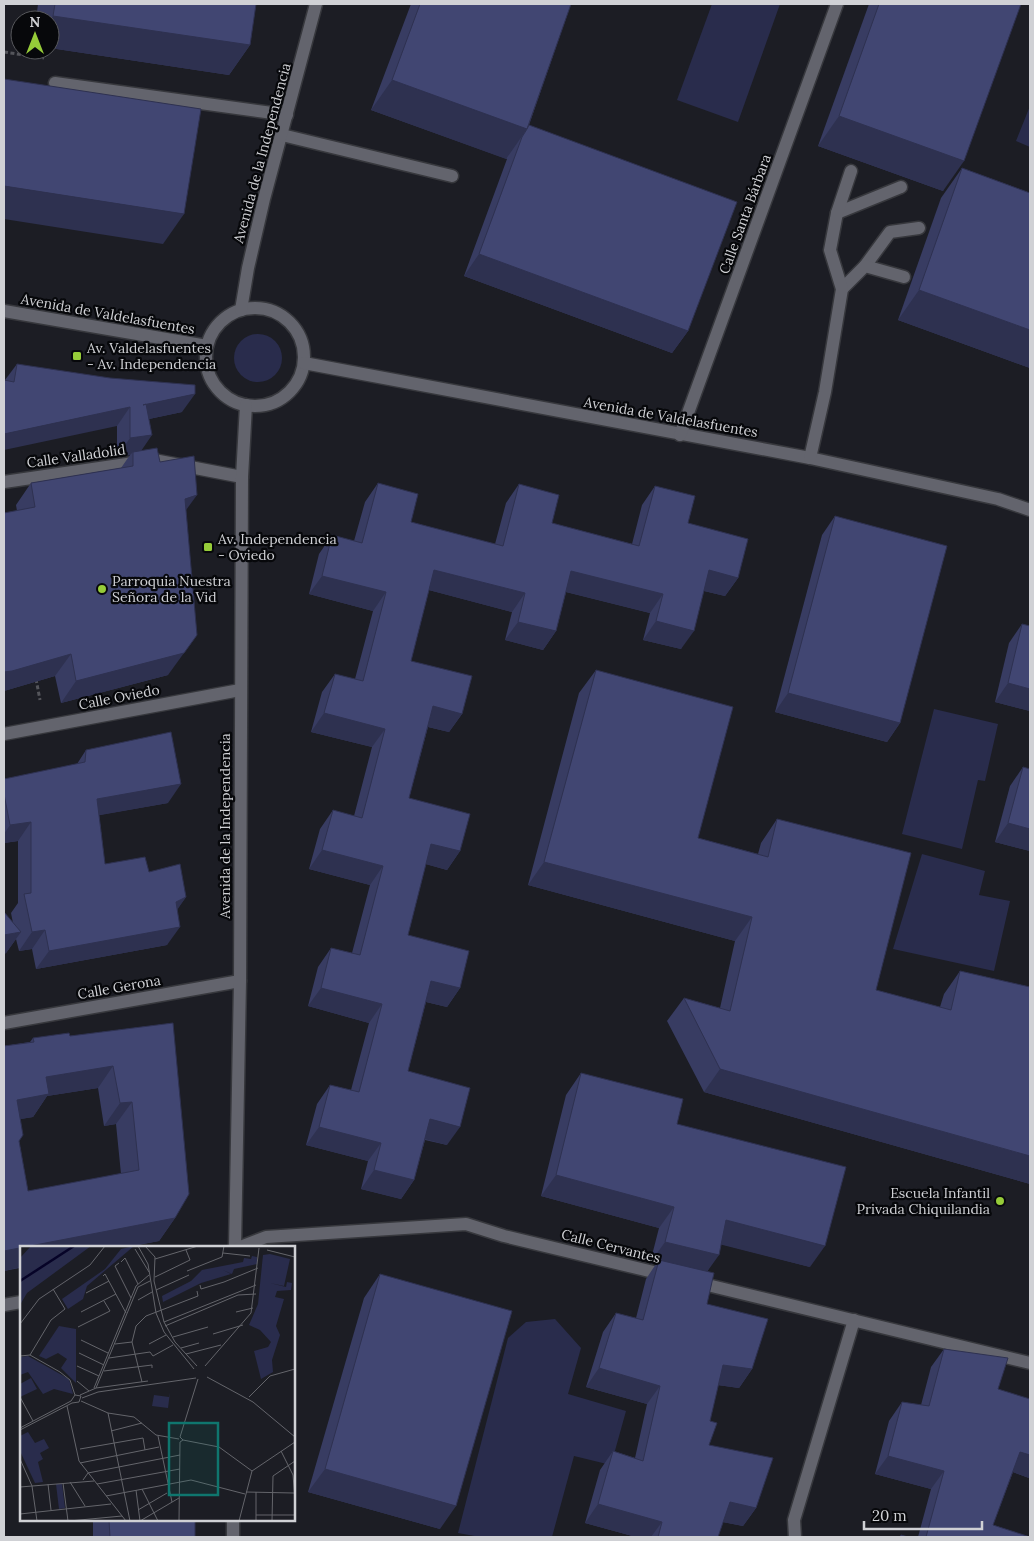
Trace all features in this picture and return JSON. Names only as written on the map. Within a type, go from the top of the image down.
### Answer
[{"type":"street","name":"Avenida de la Independencia","points":[[241,310],[250,259],[316,4]]},
{"type":"street","name":"Calle Santa Bárbara","points":[[680,435],[838,4]]},
{"type":"street","points":[[55,84],[287,115]]},
{"type":"street","points":[[282,135],[452,176]]},
{"type":"street","points":[[810,458],[825,392],[842,289],[830,250],[837,213],[851,171]]},
{"type":"street","points":[[837,213],[901,187]]},
{"type":"street","points":[[842,289],[865,266],[890,232],[919,228]]},
{"type":"street","points":[[865,266],[904,277]]},
{"type":"street","points":[[264,309],[283,316],[294,327],[302,340],[304,363],[298,382],[284,398],[264,405],[246,405],[227,397],[212,381],[206,361],[207,346],[220,322],[232,313],[241,310],[264,309]]},
{"type":"street","name":"Avenida de Valdelasfuentes","points":[[4,311],[207,346]]},
{"type":"street","name":"Avenida de Valdelasfuentes","points":[[304,363],[810,458],[998,499],[1030,510]]},
{"type":"street","name":"Avenida de la Independencia","points":[[235,1246],[240,981],[242,477],[246,405]]},
{"type":"street","name":"Calle Valladolid","points":[[4,482],[154,460],[242,477]]},
{"type":"street","name":"Calle Oviedo","points":[[4,734],[240,690]]},
{"type":"street","name":"Calle Gerona","points":[[4,1023],[240,981]]},
{"type":"street","name":"Calle Cervantes","points":[[243,1246],[266,1237],[466,1224],[504,1236],[1030,1363]]},
{"type":"street","points":[[4,1305],[20,1302]]},
{"type":"street","points":[[795,1537],[794,1520],[854,1320]]},
{"type":"street","points":[[233,1521],[233,1537]]},
{"type":"path","points":[[34,670],[46,726]]},
{"type":"shaded area","points":[[712,4],[780,4],[738,122],[677,100]]},
{"type":"shaded area","points":[[1030,106],[1030,147],[1016,141]]},
{"type":"shaded area","points":[[253,334],[263,334],[275,341],[282,353],[282,363],[275,375],[263,382],[253,382],[245,378],[238,371],[234,363],[234,353],[238,345],[245,338]]},
{"type":"shaded area","points":[[934,709],[998,724],[985,781],[978,780],[962,849],[902,834]]},
{"type":"shaded area","points":[[922,854],[985,871],[979,895],[1010,901],[994,971],[893,949]]},
{"type":"shaded area","points":[[555,1319],[581,1348],[568,1394],[626,1411],[611,1465],[574,1456],[552,1537],[480,1537],[458,1533],[508,1338],[526,1322]]},
{"type":"building","points":[[55,4],[256,4],[250,45],[60,17],[60,10],[54,10]]},
{"type":"building","points":[[420,4],[571,4],[527,129],[392,80]]},
{"type":"building","points":[[879,4],[1021,4],[964,161],[839,116]]},
{"type":"building","points":[[4,79],[201,109],[184,214],[4,186]]},
{"type":"building","points":[[529,125],[737,202],[688,331],[479,254],[522,137]]},
{"type":"building","points":[[962,168],[1030,193],[1030,330],[919,290]]},
{"type":"building","points":[[17,364],[110,378],[195,385],[195,394],[146,404],[152,435],[130,438],[130,407],[4,434],[4,380],[14,382]]},
{"type":"building","name":"Parroquia Nuestra Señora de la Vid","points":[[157,448],[160,462],[194,456],[197,495],[185,499],[197,635],[184,653],[76,681],[71,654],[4,672],[4,513],[35,507],[31,483],[133,466],[133,452]]},
{"type":"building","points":[[378,483],[418,494],[411,522],[503,546],[519,484],[559,495],[552,523],[639,546],[655,486],[695,496],[688,523],[748,539],[738,578],[709,570],[694,631],[656,621],[663,594],[571,571],[556,631],[518,622],[525,593],[434,570],[411,661],[472,676],[462,714],[433,706],[409,798],[470,814],[460,851],[431,844],[408,935],[469,951],[460,988],[431,981],[408,1071],[470,1088],[460,1127],[430,1119],[414,1180],[374,1170],[381,1143],[319,1127],[330,1085],[359,1092],[382,1004],[321,988],[331,948],[360,955],[383,866],[322,850],[333,810],[362,818],[385,729],[324,713],[335,674],[363,681],[386,592],[322,576],[332,535],[362,543]]},
{"type":"building","points":[[835,516],[947,546],[900,723],[788,693]]},
{"type":"building","points":[[1022,624],[1030,626],[1030,689],[1008,683]]},
{"type":"building","points":[[596,670],[733,707],[698,838],[768,857],[777,819],[911,853],[876,990],[951,1010],[960,971],[1030,987],[1030,1156],[720,1069],[684,998],[730,1011],[752,917],[544,862]]},
{"type":"building","points":[[171,732],[181,784],[97,799],[105,864],[145,857],[149,872],[180,864],[186,897],[176,902],[180,927],[49,951],[45,930],[32,932],[24,894],[31,893],[31,822],[10,825],[4,794],[4,779],[85,762],[86,750]]},
{"type":"building","points":[[1023,767],[1030,769],[1030,829],[1008,823]]},
{"type":"building","points":[[4,912],[21,932],[4,935]]},
{"type":"building","points":[[173,1023],[189,1194],[175,1218],[30,1246],[20,1246],[20,1248],[4,1251],[4,1046],[34,1042],[33,1038],[69,1033],[70,1036]],"holes":[[[113,1066],[120,1103],[132,1102],[139,1170],[28,1191],[19,1141],[23,1135],[17,1100],[49,1094],[46,1077]]]},
{"type":"building","points":[[581,1073],[683,1099],[677,1124],[846,1167],[825,1246],[726,1220],[719,1255],[665,1242],[674,1207],[556,1175]]},
{"type":"building","points":[[659,1260],[714,1273],[707,1304],[768,1319],[752,1369],[723,1365],[710,1421],[717,1423],[709,1445],[773,1458],[756,1508],[730,1502],[718,1537],[658,1537],[662,1522],[598,1504],[613,1451],[643,1461],[660,1386],[599,1368],[616,1313],[643,1320]]},
{"type":"building","points":[[380,1274],[512,1311],[456,1506],[325,1469]]},
{"type":"building","points":[[944,1349],[1008,1358],[998,1389],[1030,1399],[1030,1455],[1020,1452],[993,1525],[1030,1537],[926,1537],[944,1471],[888,1456],[902,1402],[929,1406]]},
{"type":"building","points":[[109,1521],[195,1521],[195,1537],[110,1537]]},
{"type":"place","name":"Av. Valdelasfuentes - Av. Independencia","points":[[77,356]]},
{"type":"place","name":"Av. Independencia - Oviedo","points":[[208,547]]},
{"type":"place","name":"Parroquia Nuestra Señora de la Vid","points":[[102,589]]},
{"type":"place","name":"Escuela Infantil Privada Chiquilandia","points":[[1000,1201]]}]
